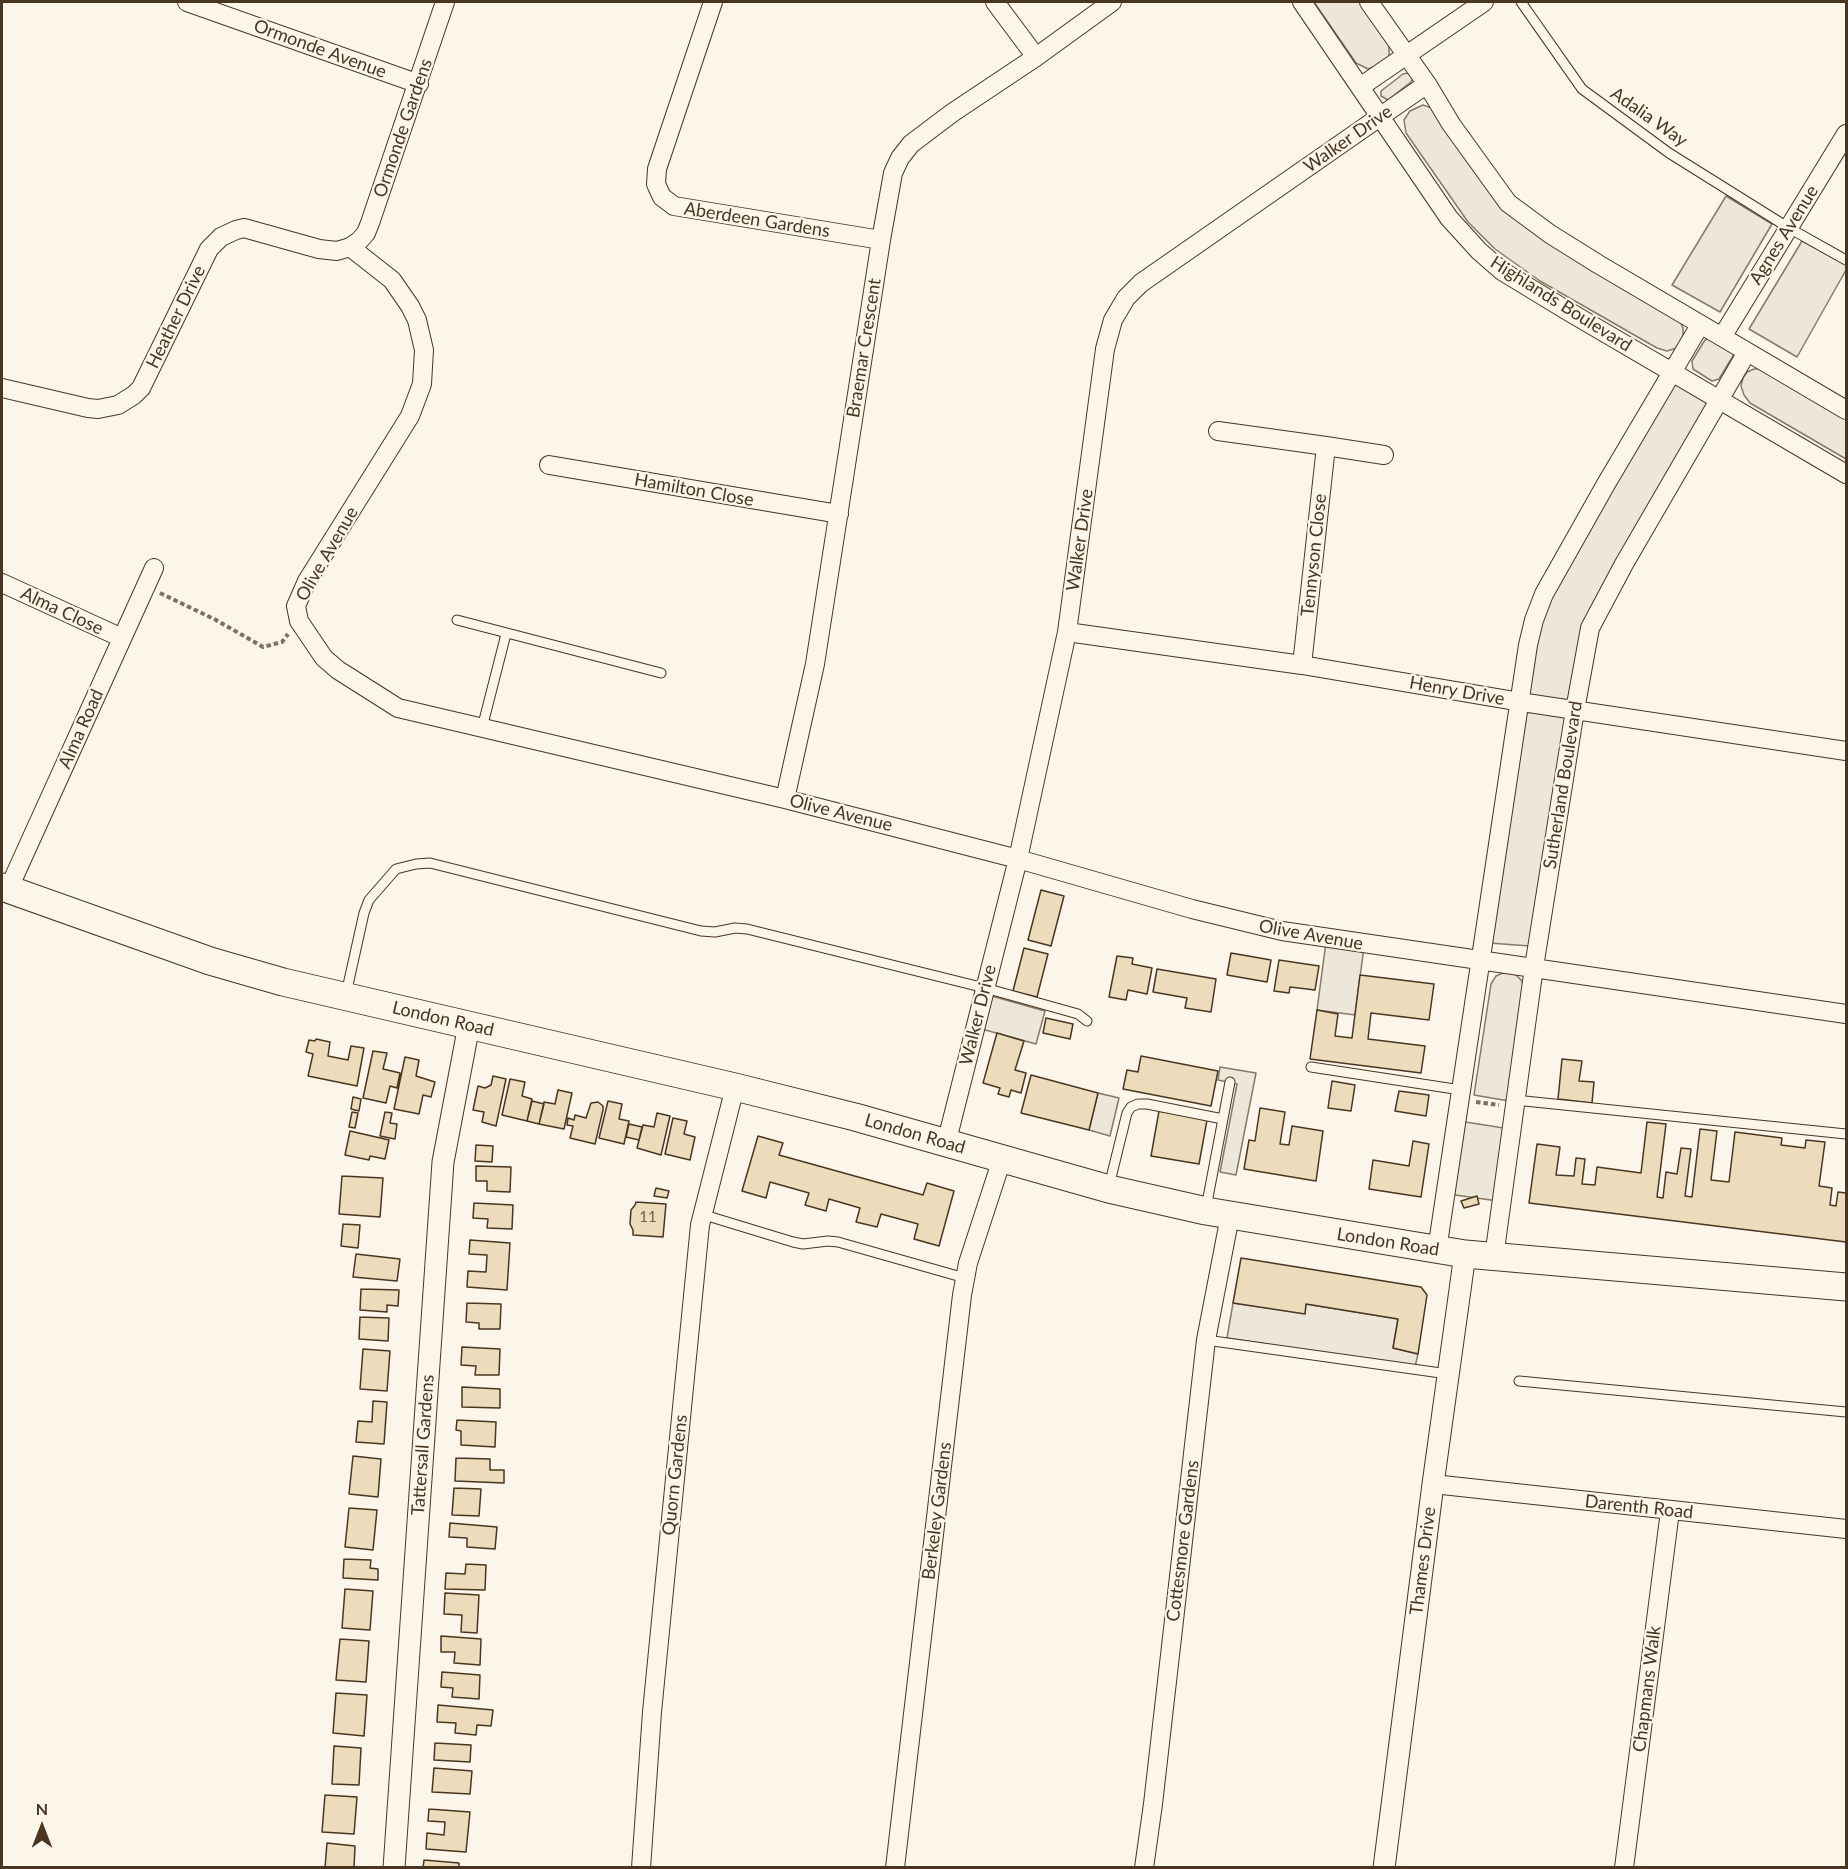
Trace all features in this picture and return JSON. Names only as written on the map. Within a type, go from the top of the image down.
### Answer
[{"type":"main road","name":"London Road","points":[[5,888],[210,961],[283,982],[735,1087],[855,1117],[1109,1189],[1218,1213],[1465,1254],[1846,1287]]},
{"type":"street","name":"Ormonde Avenue","points":[[187,2],[419,84]]},
{"type":"street","name":"Ormonde Gardens","points":[[350,247],[366,233],[419,84],[445,2]]},
{"type":"street","name":"Aberdeen Gardens","points":[[713,2],[657,170],[656,184],[662,197],[674,207],[881,240]]},
{"type":"street","points":[[995,2],[1036,57]]},
{"type":"street","name":"Braemar Crescent","points":[[785,799],[815,664],[893,173],[900,158],[911,144],[1112,2]]},
{"type":"street","name":"Highlands Boulevard","points":[[1302,2],[1449,218],[1487,258],[1502,271],[1673,374],[1846,474]]},
{"type":"street","points":[[1368,2],[1508,203],[1550,234],[1846,410]]},
{"type":"street","points":[[1360,87],[1484,2]]},
{"type":"street","name":"Walker Drive","points":[[946,1144],[1018,859],[1067,632],[1105,350],[1113,320],[1126,298],[1141,283],[1427,84]]},
{"type":"street","name":"Agnes Avenue","points":[[1722,337],[1846,134]]},
{"type":"street","name":"Heather Drive","points":[[2,388],[88,408],[98,409],[118,405],[141,388],[209,249],[221,237],[244,228],[319,249],[337,251],[350,247]]},
{"type":"street","name":"Olive Avenue","points":[[350,247],[392,280],[410,306],[424,350],[423,376],[410,416],[300,594],[296,606],[299,621],[324,658],[372,693],[398,708],[785,799],[1018,859],[1236,921],[1322,939],[1534,967],[1846,1014]]},
{"type":"street","points":[[1437,1250],[1528,645],[1534,620],[1544,594],[1700,325]]},
{"type":"street","name":"Sutherland Boulevard","points":[[1494,1257],[1534,967],[1590,628],[1747,352]]},
{"type":"street","points":[[1218,431],[1384,455]]},
{"type":"street","name":"Tennyson Close","points":[[1302,665],[1326,446]]},
{"type":"street","name":"Hamilton Close","points":[[549,465],[839,514]]},
{"type":"street","name":"Alma Road","points":[[5,888],[154,568]]},
{"type":"street","name":"Alma Close","points":[[2,583],[123,638]]},
{"type":"street","name":"Henry Drive","points":[[1067,632],[1302,665],[1521,702],[1846,751]]},
{"type":"street","name":"Tattersall Gardens","points":[[394,1868],[443,1162],[469,1025]]},
{"type":"street","name":"Quorn Gardens","points":[[640,1868],[652,1712],[701,1214],[735,1087]]},
{"type":"street","name":"Berkeley Gardens","points":[[895,1868],[962,1295],[965,1278],[1002,1159]]},
{"type":"street","name":"Cottesmore Gardens","points":[[1144,1868],[1206,1340],[1218,1213]]},
{"type":"street","name":"Thames Drive","points":[[1384,1868],[1432,1484],[1465,1254]]},
{"type":"street","name":"Darenth Road","points":[[1432,1484],[1846,1529]]},
{"type":"street","name":"Chapmans Walk","points":[[1624,1868],[1670,1511]]},
{"type":"lane","name":"Adalia Way","points":[[1521,2],[1582,89],[1670,153],[1789,228],[1846,260]]},
{"type":"lane","points":[[457,620],[661,673]]},
{"type":"lane","points":[[483,728],[506,634]]},
{"type":"lane","points":[[346,997],[364,913],[369,900],[396,869],[430,863],[701,931],[747,929],[985,988],[1078,1014],[1087,1021]]},
{"type":"lane","points":[[1311,1067],[1461,1095]]},
{"type":"lane","points":[[1218,1213],[1223,1119],[1230,1082]]},
{"type":"lane","points":[[1109,1189],[1127,1113],[1131,1107],[1148,1104],[1223,1119]]},
{"type":"lane","points":[[1515,1104],[1846,1134]]},
{"type":"lane","points":[[701,1214],[793,1242],[803,1244],[828,1240],[838,1242],[965,1278]]},
{"type":"lane","points":[[1206,1340],[1448,1374]]},
{"type":"lane","points":[[1519,1381],[1846,1412]]},
{"type":"path","points":[[146,586],[216,620],[263,647],[282,642],[299,621]]},
{"type":"path","points":[[1461,1095],[1515,1104]]},
{"type":"shaded area","points":[[1314,2],[1361,2],[1389,45],[1389,57],[1379,65],[1368,69],[1356,63]]},
{"type":"shaded area","points":[[1408,73],[1413,78],[1411,82],[1388,100],[1381,96],[1381,91],[1403,74]]},
{"type":"shaded area","points":[[1423,105],[1435,109],[1498,201],[1678,317],[1683,328],[1683,338],[1677,348],[1667,351],[1657,348],[1540,281],[1495,249],[1468,222],[1406,133],[1404,120],[1410,111]]},
{"type":"shaded area","points":[[1726,196],[1772,224],[1720,312],[1672,285]]},
{"type":"shaded area","points":[[1802,241],[1846,265],[1846,270],[1797,357],[1749,329]]},
{"type":"shaded area","points":[[1712,337],[1732,349],[1733,356],[1719,379],[1712,381],[1693,369],[1692,361],[1705,340]]},
{"type":"shaded area","points":[[1754,369],[1765,369],[1846,416],[1846,459],[1750,403],[1741,386],[1747,372]]},
{"type":"shaded area","points":[[1675,373],[1718,398],[1599,606],[1530,946],[1489,943],[1535,620]]},
{"type":"shaded area","points":[[1326,942],[1364,947],[1355,1015],[1317,1010]]},
{"type":"shaded area","points":[[1505,972],[1515,974],[1522,981],[1525,992],[1509,1101],[1474,1095],[1491,984],[1496,976]]},
{"type":"shaded area","points":[[988,995],[1045,1011],[1036,1044],[978,1028]]},
{"type":"shaded area","points":[[1220,1067],[1256,1073],[1236,1175],[1220,1172],[1237,1084],[1218,1080]]},
{"type":"shaded area","points":[[1098,1093],[1119,1098],[1110,1136],[1089,1130]]},
{"type":"shaded area","points":[[1459,1121],[1510,1129],[1498,1201],[1448,1194]]},
{"type":"shaded area","points":[[1233,1303],[1305,1313],[1306,1304],[1398,1319],[1393,1348],[1418,1354],[1415,1367],[1227,1338]]},
{"type":"building","points":[[1041,890],[1064,896],[1051,946],[1028,940]]},
{"type":"building","points":[[1024,948],[1048,954],[1037,997],[1013,991]]},
{"type":"building","points":[[1231,953],[1271,960],[1267,982],[1227,975]]},
{"type":"building","points":[[1117,956],[1133,958],[1132,964],[1152,968],[1147,994],[1128,990],[1126,1000],[1109,997]]},
{"type":"building","points":[[1279,960],[1319,966],[1315,990],[1290,987],[1289,993],[1274,991]]},
{"type":"building","points":[[1157,969],[1216,979],[1211,1012],[1185,1008],[1187,998],[1153,992]]},
{"type":"building","points":[[1360,975],[1434,984],[1429,1020],[1371,1013],[1368,1039],[1425,1046],[1421,1073],[1310,1059],[1317,1010],[1338,1014],[1335,1036],[1352,1038]]},
{"type":"building","points":[[1046,1018],[1073,1024],[1070,1039],[1043,1033]]},
{"type":"building","points":[[997,1033],[1024,1041],[1015,1070],[1026,1073],[1021,1093],[1011,1090],[1009,1097],[998,1094],[1000,1088],[983,1083]]},
{"type":"building","points":[[316,1039],[330,1042],[328,1056],[348,1060],[351,1046],[364,1048],[357,1086],[308,1076],[313,1054],[306,1052],[309,1040],[315,1041]]},
{"type":"building","points":[[373,1051],[387,1053],[383,1069],[400,1073],[397,1088],[390,1086],[386,1103],[363,1098]]},
{"type":"building","points":[[1141,1056],[1218,1071],[1211,1106],[1123,1089],[1127,1070],[1138,1072]]},
{"type":"building","points":[[405,1057],[419,1060],[416,1076],[435,1082],[431,1097],[423,1095],[419,1114],[394,1109]]},
{"type":"building","points":[[1562,1059],[1582,1061],[1579,1081],[1594,1082],[1592,1103],[1558,1099]]},
{"type":"building","points":[[1031,1075],[1098,1093],[1089,1130],[1021,1113]]},
{"type":"building","points":[[493,1076],[506,1079],[496,1126],[482,1122],[484,1112],[473,1110],[478,1086],[485,1088],[491,1085]]},
{"type":"building","points":[[510,1079],[525,1082],[522,1096],[532,1099],[527,1121],[502,1115]]},
{"type":"building","points":[[1332,1081],[1355,1085],[1351,1111],[1328,1108]]},
{"type":"building","points":[[558,1090],[572,1093],[564,1129],[539,1124],[544,1102],[555,1104]]},
{"type":"building","points":[[1399,1091],[1429,1095],[1426,1116],[1395,1111]]},
{"type":"building","points":[[353,1097],[361,1099],[359,1111],[351,1109]]},
{"type":"building","points":[[532,1101],[544,1104],[539,1124],[527,1121]]},
{"type":"building","points":[[608,1101],[622,1104],[619,1119],[629,1121],[624,1144],[599,1138]]},
{"type":"building","points":[[598,1102],[603,1106],[603,1110],[595,1144],[570,1138],[573,1126],[567,1125],[568,1118],[574,1120],[575,1115],[586,1118],[591,1103]]},
{"type":"building","points":[[1260,1108],[1285,1112],[1280,1144],[1289,1145],[1292,1126],[1323,1131],[1316,1181],[1244,1169],[1249,1140],[1255,1141]]},
{"type":"building","points":[[1159,1111],[1207,1120],[1199,1164],[1151,1156]]},
{"type":"building","points":[[352,1112],[358,1113],[355,1128],[349,1127]]},
{"type":"building","points":[[385,1112],[392,1113],[390,1123],[397,1124],[395,1139],[380,1136]]},
{"type":"building","points":[[657,1113],[670,1116],[661,1155],[637,1148],[643,1125],[654,1127]]},
{"type":"building","points":[[673,1118],[687,1121],[684,1134],[695,1137],[690,1160],[665,1154]]},
{"type":"building","points":[[1647,1122],[1666,1124],[1657,1197],[1663,1198],[1666,1172],[1677,1174],[1681,1148],[1691,1149],[1685,1196],[1692,1197],[1700,1129],[1717,1131],[1711,1180],[1729,1182],[1735,1132],[1782,1138],[1781,1145],[1805,1148],[1806,1140],[1825,1142],[1819,1186],[1832,1188],[1830,1205],[1836,1206],[1838,1192],[1846,1193],[1846,1242],[1529,1203],[1537,1144],[1560,1147],[1556,1175],[1574,1176],[1576,1158],[1585,1159],[1582,1184],[1595,1185],[1597,1167],[1641,1173]]},
{"type":"building","points":[[629,1124],[642,1127],[639,1140],[626,1137]]},
{"type":"building","points":[[350,1131],[389,1140],[385,1159],[370,1156],[369,1160],[345,1155]]},
{"type":"building","points":[[758,1136],[783,1143],[779,1155],[923,1195],[927,1183],[954,1191],[939,1246],[914,1239],[918,1224],[881,1214],[877,1227],[856,1222],[860,1208],[829,1199],[826,1211],[805,1205],[809,1193],[770,1182],[766,1198],[742,1191]]},
{"type":"building","points":[[1413,1141],[1429,1144],[1421,1197],[1369,1189],[1373,1160],[1409,1166]]},
{"type":"building","points":[[476,1145],[493,1146],[492,1162],[475,1161]]},
{"type":"building","points":[[476,1166],[511,1167],[510,1192],[487,1191],[487,1181],[476,1181]]},
{"type":"building","points":[[342,1176],[383,1178],[380,1217],[339,1214]]},
{"type":"building","points":[[656,1188],[669,1191],[667,1198],[654,1196]]},
{"type":"building","points":[[1477,1196],[1479,1204],[1464,1208],[1461,1201]]},
{"type":"building","points":[[636,1202],[666,1204],[663,1237],[633,1235],[630,1224],[631,1210]]},
{"type":"building","points":[[474,1203],[513,1205],[512,1229],[487,1228],[488,1219],[473,1218]]},
{"type":"building","points":[[343,1224],[360,1225],[358,1248],[341,1246]]},
{"type":"building","points":[[470,1240],[510,1243],[507,1290],[467,1287],[468,1271],[486,1272],[487,1255],[469,1254]]},
{"type":"building","points":[[356,1254],[400,1259],[397,1281],[353,1277]]},
{"type":"building","points":[[1241,1258],[1421,1287],[1427,1295],[1418,1354],[1393,1348],[1398,1319],[1306,1304],[1305,1314],[1233,1303]]},
{"type":"building","points":[[361,1289],[399,1290],[398,1306],[387,1305],[387,1312],[360,1310]]},
{"type":"building","points":[[467,1303],[501,1304],[500,1329],[479,1329],[479,1323],[466,1322]]},
{"type":"building","points":[[360,1317],[389,1318],[388,1341],[359,1339]]},
{"type":"building","points":[[462,1347],[500,1349],[499,1375],[475,1375],[476,1366],[461,1365]]},
{"type":"building","points":[[363,1349],[390,1351],[387,1391],[360,1389]]},
{"type":"building","points":[[462,1387],[500,1389],[500,1408],[462,1407]]},
{"type":"building","points":[[373,1401],[387,1402],[384,1444],[356,1442],[358,1421],[372,1422]]},
{"type":"building","points":[[457,1420],[496,1422],[495,1447],[461,1445],[461,1431],[456,1430]]},
{"type":"building","points":[[353,1456],[381,1459],[378,1497],[349,1494]]},
{"type":"building","points":[[456,1458],[490,1459],[490,1470],[504,1470],[504,1483],[455,1481]]},
{"type":"building","points":[[454,1488],[481,1489],[479,1516],[452,1515]]},
{"type":"building","points":[[349,1508],[377,1510],[373,1550],[345,1547]]},
{"type":"building","points":[[450,1523],[497,1527],[495,1549],[467,1547],[467,1538],[449,1537]]},
{"type":"building","points":[[344,1559],[371,1560],[370,1568],[378,1569],[378,1580],[343,1578]]},
{"type":"building","points":[[466,1564],[486,1565],[485,1590],[445,1589],[446,1573],[465,1574]]},
{"type":"building","points":[[345,1589],[373,1591],[370,1630],[342,1628]]},
{"type":"building","points":[[445,1593],[479,1595],[477,1633],[461,1632],[462,1615],[444,1614]]},
{"type":"building","points":[[441,1636],[481,1639],[480,1665],[454,1663],[455,1652],[441,1652]]},
{"type":"building","points":[[340,1639],[369,1641],[366,1682],[336,1680]]},
{"type":"building","points":[[442,1672],[480,1675],[479,1699],[452,1697],[453,1688],[441,1687]]},
{"type":"building","points":[[336,1693],[367,1695],[364,1736],[333,1733]]},
{"type":"building","points":[[438,1705],[493,1710],[491,1726],[477,1725],[476,1735],[455,1733],[456,1723],[437,1722]]},
{"type":"building","points":[[435,1743],[471,1745],[470,1762],[434,1760]]},
{"type":"building","points":[[334,1746],[361,1748],[359,1785],[332,1784]]},
{"type":"building","points":[[434,1768],[472,1771],[470,1794],[432,1792]]},
{"type":"building","points":[[325,1795],[357,1797],[354,1834],[322,1832]]},
{"type":"building","points":[[429,1809],[470,1812],[466,1852],[426,1849],[427,1833],[444,1835],[445,1822],[428,1821]]},
{"type":"building","points":[[327,1843],[355,1846],[354,1868],[325,1868]]},
{"type":"building","points":[[424,1860],[459,1863],[459,1868],[423,1868]]}]
